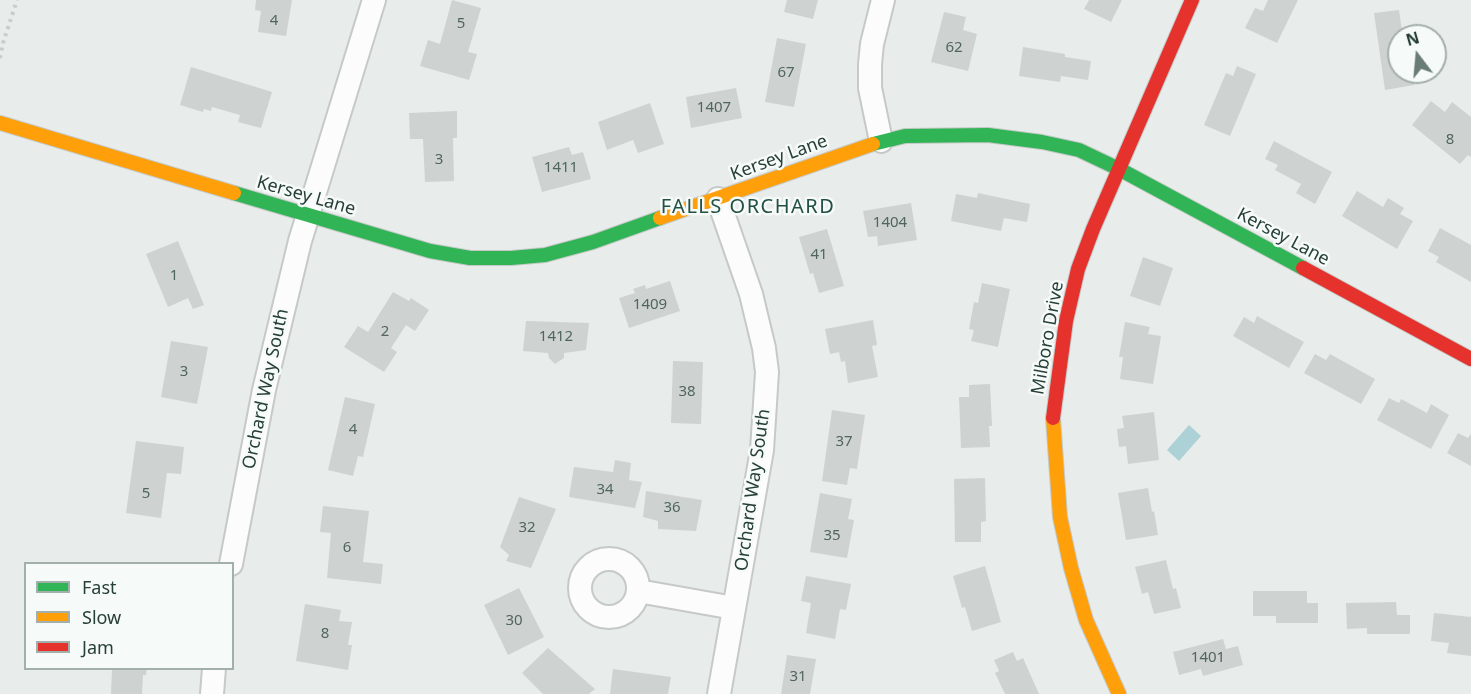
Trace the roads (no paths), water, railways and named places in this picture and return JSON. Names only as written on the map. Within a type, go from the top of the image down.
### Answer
[{"type":"street","name":"Orchard Way South","points":[[231,562],[264,390],[307,215],[374,0]]},
{"type":"street","points":[[880,141],[870,88],[870,64],[872,44],[883,0]]},
{"type":"street","name":"Milboro Drive","points":[[1119,694],[1086,620],[1071,568],[1060,517],[1053,417],[1066,321],[1078,269],[1192,0]]},
{"type":"street","name":"Kersey Lane","points":[[0,123],[430,251],[470,258],[545,255],[593,242],[880,141],[905,136],[988,135],[1042,142],[1079,150],[1119,169],[1471,359]]},
{"type":"street","name":"Orchard Way South","points":[[718,199],[752,294],[767,372],[762,450],[719,694]]},
{"type":"street","points":[[638,591],[734,608]]},
{"type":"street","points":[[212,694],[214,670]]},
{"type":"water","points":[[1189,425],[1201,436],[1179,461],[1167,450]]},
{"type":"district","name":"FALLS ORCHARD","points":[[748,207]]}]
